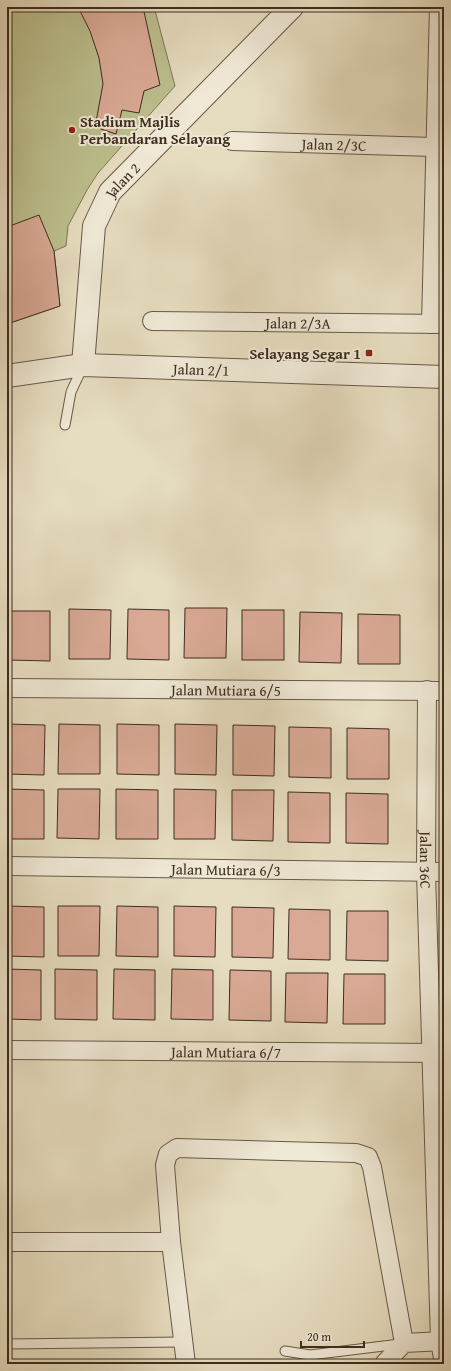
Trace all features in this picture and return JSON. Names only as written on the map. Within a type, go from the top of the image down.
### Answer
[{"type":"street","name":"Jalan 2","points":[[83,365],[94,226],[110,192],[292,7]]},
{"type":"street","points":[[437,324],[435,147],[439,7]]},
{"type":"street","name":"Jalan 2/3C","points":[[232,141],[435,147]]},
{"type":"street","name":"Jalan 2/3A","points":[[152,321],[437,324]]},
{"type":"street","name":"Jalan 2/1","points":[[7,376],[83,365],[444,377]]},
{"type":"street","name":"Jalan Mutiara 6/5","points":[[7,688],[436,690]]},
{"type":"street","name":"Jalan 36C","points":[[436,690],[426,872],[437,1053],[442,1341],[444,1364]]},
{"type":"street","name":"Jalan Mutiara 6/3","points":[[7,866],[444,872]]},
{"type":"street","name":"Jalan Mutiara 6/7","points":[[7,1050],[437,1053]]},
{"type":"street","points":[[186,1364],[182,1342],[171,1242],[165,1165],[168,1154],[178,1148],[356,1153],[368,1157],[372,1167],[404,1343]]},
{"type":"street","points":[[7,1242],[171,1242]]},
{"type":"street","points":[[384,1364],[404,1343],[442,1341]]},
{"type":"lane","points":[[65,426],[71,392],[83,365]]},
{"type":"lane","points":[[7,1344],[182,1342]]},
{"type":"lane","points":[[285,1352],[310,1355],[404,1343]]},
{"type":"green space","name":"Stadium Majlis Perbandaran Selayang","points":[[7,7],[153,7],[175,86],[98,173],[68,226],[66,246],[54,251],[60,306],[7,324]]},
{"type":"building","points":[[78,7],[143,7],[160,85],[144,91],[139,113],[122,110],[116,134],[95,127],[103,84],[99,58],[90,31]]},
{"type":"building","points":[[39,215],[54,251],[60,306],[7,324],[7,227]]},
{"type":"building","points":[[185,608],[227,608],[226,658],[184,658]]},
{"type":"building","points":[[69,609],[111,610],[110,659],[69,659]]},
{"type":"building","points":[[128,609],[169,610],[169,660],[127,659]]},
{"type":"building","points":[[242,610],[284,610],[284,660],[242,660]]},
{"type":"building","points":[[9,611],[50,611],[50,661],[8,660]]},
{"type":"building","points":[[300,612],[342,613],[341,663],[299,662]]},
{"type":"building","points":[[358,614],[400,615],[400,664],[358,664]]},
{"type":"building","points":[[7,724],[45,725],[44,775],[7,774]]},
{"type":"building","points":[[59,724],[100,725],[100,774],[58,774]]},
{"type":"building","points":[[117,724],[159,725],[159,775],[117,774]]},
{"type":"building","points":[[175,724],[217,725],[216,775],[175,774]]},
{"type":"building","points":[[233,725],[275,726],[274,776],[233,775]]},
{"type":"building","points":[[289,727],[331,728],[331,778],[289,777]]},
{"type":"building","points":[[347,728],[389,729],[389,779],[347,779]]},
{"type":"building","points":[[7,789],[44,790],[44,839],[7,839]]},
{"type":"building","points":[[58,789],[100,789],[99,839],[57,838]]},
{"type":"building","points":[[116,789],[158,790],[158,839],[116,839]]},
{"type":"building","points":[[174,789],[216,790],[215,839],[174,839]]},
{"type":"building","points":[[232,790],[274,790],[273,841],[232,840]]},
{"type":"building","points":[[288,792],[330,793],[330,843],[288,842]]},
{"type":"building","points":[[346,793],[388,794],[388,844],[346,843]]},
{"type":"building","points":[[7,906],[44,907],[44,957],[7,956]]},
{"type":"building","points":[[58,906],[100,906],[99,956],[58,956]]},
{"type":"building","points":[[117,906],[158,907],[158,957],[116,956]]},
{"type":"building","points":[[174,906],[216,907],[215,957],[174,956]]},
{"type":"building","points":[[232,907],[274,908],[273,958],[232,957]]},
{"type":"building","points":[[289,909],[330,910],[330,960],[288,959]]},
{"type":"building","points":[[347,911],[388,911],[388,961],[346,960]]},
{"type":"building","points":[[7,969],[41,970],[41,1020],[7,1019]]},
{"type":"building","points":[[55,969],[97,970],[97,1020],[55,1019]]},
{"type":"building","points":[[114,969],[155,970],[155,1020],[113,1019]]},
{"type":"building","points":[[172,969],[213,970],[213,1020],[171,1019]]},
{"type":"building","points":[[230,970],[271,971],[271,1021],[229,1020]]},
{"type":"building","points":[[286,973],[328,973],[327,1023],[285,1022]]},
{"type":"building","points":[[344,974],[385,974],[385,1024],[343,1024]]},
{"type":"place","name":"Stadium Majlis Perbandaran Selayang","points":[[72,130]]},
{"type":"place","name":"Selayang Segar 1","points":[[369,353]]}]
